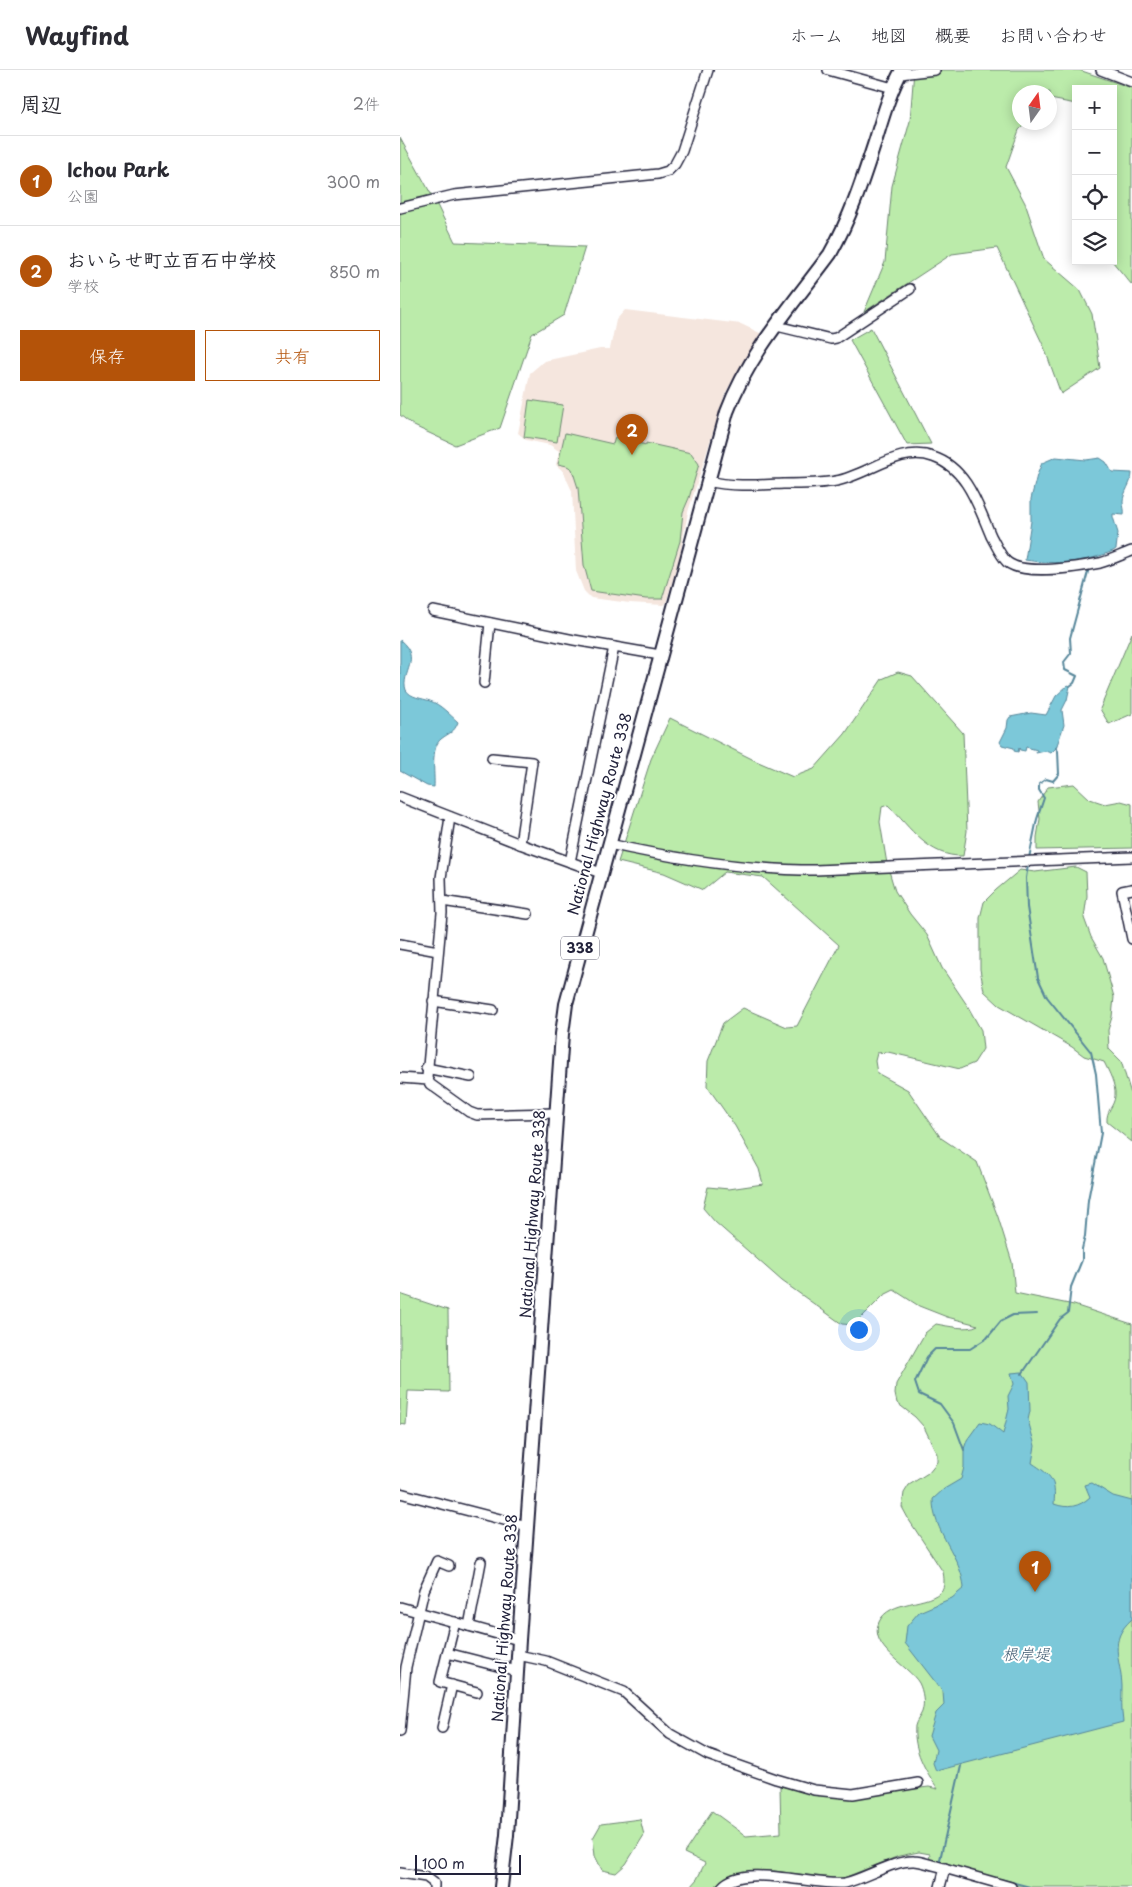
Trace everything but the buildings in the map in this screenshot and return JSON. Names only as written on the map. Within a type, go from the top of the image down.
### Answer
[{"type":"highway","name":"National Highway Route 338","points":[[501,1887],[507,1835],[556,1113],[566,1004],[716,450],[734,394],[746,371],[830,254],[841,234],[860,189],[893,88],[901,72]]},
{"type":"street","points":[[400,208],[454,195],[658,174],[668,171],[675,164],[682,150],[708,70]]},
{"type":"street","points":[[828,70],[893,88]]},
{"type":"street","points":[[901,72],[935,70]]},
{"type":"street","points":[[1101,70],[1132,82]]},
{"type":"street","points":[[777,326],[830,339],[836,338],[910,289]]},
{"type":"street","points":[[708,481],[732,485],[823,483],[861,474],[897,457],[908,454],[930,456],[948,464],[964,480],[1002,557],[1015,566],[1026,569],[1084,566],[1114,559],[1132,551]]},
{"type":"street","points":[[433,611],[660,655]]},
{"type":"street","points":[[484,683],[490,623]]},
{"type":"street","points":[[570,862],[614,647]]},
{"type":"street","points":[[492,758],[532,762],[520,844]]},
{"type":"street","points":[[400,797],[520,844],[601,873]]},
{"type":"street","points":[[450,817],[441,878],[442,901],[426,1068],[428,1080],[430,1084],[469,1112],[477,1115],[556,1113]]},
{"type":"street","points":[[609,844],[717,863],[773,870],[815,870],[1132,857]]},
{"type":"street","points":[[1132,889],[1122,891],[1132,939]]},
{"type":"street","points":[[442,901],[528,914]]},
{"type":"street","points":[[400,944],[438,951]]},
{"type":"street","points":[[433,1001],[493,1010]]},
{"type":"street","points":[[426,1068],[471,1076]]},
{"type":"street","points":[[400,1078],[428,1080]]},
{"type":"street","points":[[400,1493],[527,1526]]},
{"type":"street","points":[[400,1731],[406,1667],[424,1590],[437,1561],[449,1566]]},
{"type":"street","points":[[469,1626],[482,1562]]},
{"type":"street","points":[[400,1607],[519,1640]]},
{"type":"street","points":[[454,1622],[440,1682],[477,1692]]},
{"type":"street","points":[[447,1652],[517,1671]]},
{"type":"street","points":[[518,1655],[546,1661],[624,1692],[670,1734],[708,1754],[776,1779],[814,1790],[853,1794],[918,1783]]},
{"type":"street","points":[[442,1728],[452,1685]]},
{"type":"street","points":[[722,1887],[733,1879],[748,1876],[833,1884],[845,1883],[896,1864],[914,1860],[1011,1887]]},
{"type":"street","points":[[940,1887],[944,1868]]},
{"type":"street","points":[[400,1873],[426,1877],[434,1883],[434,1887]]},
{"type":"shaded area","points":[[625,310],[741,324],[762,334],[725,394],[688,512],[680,555],[666,603],[663,605],[591,598],[584,591],[576,571],[572,491],[563,471],[556,465],[559,451],[550,445],[526,440],[518,433],[530,373],[544,361],[600,349],[610,349],[616,320]]},
{"type":"green space","points":[[914,70],[1079,70],[1132,88],[1132,285],[1115,265],[1117,265],[1117,85],[1072,85],[1072,103],[1057,100],[1057,85],[1012,85],[1012,130],[1019,130],[1006,167],[1025,203],[1044,259],[1080,290],[1092,314],[1100,368],[1061,394],[1044,347],[997,248],[952,254],[864,312],[885,262],[892,186],[910,121]]},
{"type":"green space","points":[[400,138],[455,242],[585,247],[564,315],[532,334],[500,428],[455,445],[414,426],[400,415]]},
{"type":"green space","points":[[871,328],[931,444],[907,445],[850,340]]},
{"type":"green space","points":[[529,400],[563,405],[557,442],[524,437]]},
{"type":"green space","points":[[565,433],[613,444],[615,437],[691,453],[699,464],[683,512],[680,541],[662,599],[646,599],[591,591],[584,565],[578,488],[572,469],[558,464]]},
{"type":"green space","points":[[1132,633],[1132,714],[1109,724],[1100,709]]},
{"type":"green space","points":[[898,672],[912,676],[963,733],[967,831],[963,856],[940,852],[921,840],[888,805],[882,807],[880,822],[887,864],[895,891],[927,935],[942,968],[981,1030],[983,1049],[974,1063],[960,1069],[888,1052],[877,1053],[875,1061],[877,1073],[908,1090],[941,1138],[977,1162],[998,1217],[1012,1262],[1015,1293],[1074,1305],[1132,1324],[1132,1887],[1021,1887],[929,1862],[930,1854],[919,1852],[899,1856],[841,1879],[774,1871],[749,1872],[730,1876],[715,1887],[690,1887],[697,1879],[705,1863],[684,1853],[712,1811],[746,1836],[781,1833],[780,1786],[812,1792],[896,1791],[929,1787],[938,1789],[924,1767],[916,1743],[915,1726],[922,1712],[923,1705],[919,1683],[884,1648],[879,1640],[877,1631],[879,1622],[884,1615],[900,1606],[936,1595],[942,1590],[944,1583],[943,1572],[902,1507],[904,1493],[909,1485],[928,1473],[937,1462],[937,1454],[924,1427],[897,1403],[895,1394],[896,1384],[925,1333],[936,1324],[963,1328],[978,1325],[947,1317],[919,1306],[894,1290],[884,1295],[854,1325],[842,1324],[782,1281],[715,1222],[703,1208],[708,1187],[729,1189],[763,1184],[759,1169],[735,1126],[707,1086],[708,1061],[723,1023],[743,1008],[787,1027],[797,1026],[839,945],[763,877],[725,872],[703,890],[664,873],[618,862],[651,759],[670,718],[756,761],[793,777],[814,769],[845,734],[882,679]]},
{"type":"green space","points":[[1074,784],[1090,799],[1105,804],[1121,801],[1132,804],[1132,848],[1037,850],[1040,819],[1038,802],[1048,787]]},
{"type":"green space","points":[[1076,867],[1086,872],[1087,896],[1084,918],[1091,937],[1103,958],[1114,997],[1112,1017],[1108,1030],[1109,1049],[1121,1061],[1132,1097],[1132,1142],[1107,1122],[1115,1092],[1112,1079],[1104,1062],[1084,1056],[1072,1047],[999,1005],[984,991],[980,969],[980,918],[984,902],[1020,870],[1035,872]]},
{"type":"green space","points":[[400,1294],[448,1310],[449,1392],[408,1391],[406,1425],[400,1424]]},
{"type":"green space","points":[[640,1819],[644,1835],[626,1864],[616,1873],[602,1870],[595,1856],[593,1838],[601,1824]]},
{"type":"water","points":[[1056,457],[1086,460],[1100,458],[1106,462],[1112,472],[1132,473],[1123,498],[1124,515],[1113,514],[1118,533],[1116,549],[1113,551],[1092,558],[1070,562],[1025,560],[1031,521],[1031,499],[1037,475],[1042,463]]},
{"type":"water","points":[[400,640],[410,653],[405,684],[408,693],[437,705],[458,722],[453,730],[441,739],[435,748],[434,787],[427,786],[400,771]]},
{"type":"water","points":[[1068,685],[1070,686],[1067,700],[1062,710],[1064,725],[1056,748],[1051,753],[1045,751],[1036,753],[1037,750],[1026,747],[1025,751],[1019,748],[1018,752],[1014,751],[1014,748],[1002,745],[1000,742],[1010,717],[1031,713],[1046,715],[1056,696]]},
{"type":"water","name":"根岸堤","points":[[1022,1372],[1029,1382],[1030,1411],[1028,1420],[1035,1446],[1032,1463],[1051,1479],[1054,1489],[1054,1504],[1069,1507],[1082,1503],[1090,1497],[1085,1485],[1092,1483],[1113,1496],[1132,1501],[1132,1619],[1124,1627],[1120,1635],[1117,1651],[1122,1686],[1123,1722],[936,1771],[933,1763],[936,1750],[929,1736],[936,1713],[944,1705],[943,1692],[905,1643],[907,1626],[919,1612],[952,1598],[964,1588],[958,1566],[937,1522],[933,1499],[944,1489],[961,1479],[964,1467],[964,1449],[967,1440],[980,1422],[990,1424],[1003,1434],[1009,1409],[1008,1396],[1014,1384],[1011,1373]]},
{"type":"waterway","points":[[1070,686],[1074,683],[1077,676],[1065,670],[1064,662],[1071,653],[1070,638],[1089,568]]},
{"type":"waterway","points":[[1029,858],[1037,819],[1044,798],[1039,790],[1039,784],[1046,779],[1053,781],[1059,774],[1058,751],[1056,748]]},
{"type":"waterway","points":[[1022,1374],[1060,1319],[1068,1313],[1071,1287],[1082,1260],[1088,1200],[1101,1133],[1096,1074],[1091,1052],[1047,997],[1038,978],[1027,907],[1026,878],[1028,865]]},
{"type":"waterway","points":[[964,1450],[954,1423],[940,1404],[919,1394],[915,1382],[927,1357],[935,1349],[970,1349],[987,1338],[1001,1321],[1013,1315],[1037,1314]]},
{"type":"waterway","points":[[939,1864],[961,1766]]},
{"type":"waterway","points":[[1000,1879],[1030,1887]]},
{"type":"place","name":"おいらせ町立百石中学校","points":[[632,455]]},
{"type":"place","name":"Ichou Park","points":[[1035,1592]]}]
